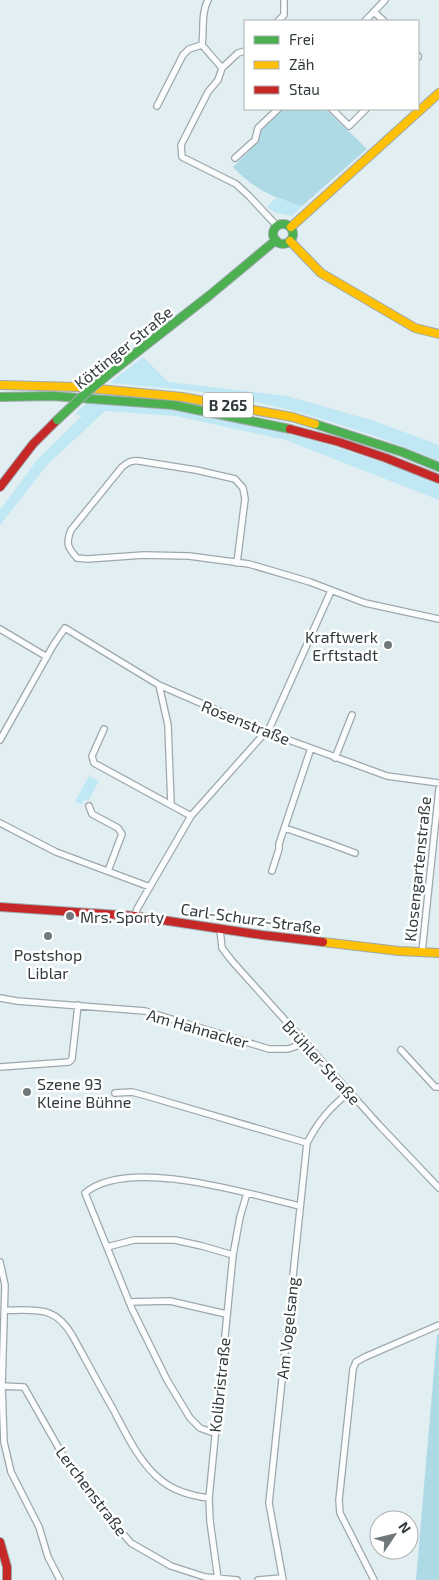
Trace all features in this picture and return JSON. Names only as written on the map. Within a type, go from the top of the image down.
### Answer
[{"type":"main road","points":[[291,227],[352,174],[439,93]]},
{"type":"main road","points":[[284,224],[291,227],[293,234],[290,241],[283,244],[276,240],[273,233],[277,226],[284,224]]},
{"type":"main road","name":"Köttinger Straße","points":[[0,487],[34,444],[86,393],[276,240]]},
{"type":"main road","points":[[290,241],[321,273],[414,328],[432,334],[439,334]]},
{"type":"main road","name":"B 265","points":[[0,385],[78,387],[182,397],[282,415],[402,452],[439,467]]},
{"type":"main road","name":"B 265","points":[[0,397],[53,396],[173,405],[270,424],[339,442],[439,479]]},
{"type":"main road","name":"Carl-Schurz-Straße","points":[[0,907],[135,916],[340,944],[439,953]]},
{"type":"main road","points":[[0,1542],[7,1567],[7,1580]]},
{"type":"street","points":[[208,0],[203,20],[202,45],[222,68]]},
{"type":"street","points":[[284,0],[284,15],[289,20]]},
{"type":"street","points":[[366,20],[385,0]]},
{"type":"street","points":[[374,12],[383,20]]},
{"type":"street","points":[[279,20],[284,15]]},
{"type":"street","points":[[157,106],[183,55],[189,49],[202,45]]},
{"type":"street","points":[[244,52],[238,53],[222,68],[218,80],[208,92],[181,146],[182,157],[236,184],[277,226]]},
{"type":"street","points":[[235,158],[255,140],[258,128],[277,110]]},
{"type":"street","points":[[333,110],[349,126],[365,110]]},
{"type":"street","points":[[237,563],[245,499],[244,488],[234,479],[196,470],[133,460],[122,467],[71,530],[67,539],[68,547],[77,558],[144,555],[189,556],[237,563],[249,564],[310,582],[365,603],[439,619]]},
{"type":"street","points":[[135,916],[137,909],[191,816],[267,732],[331,591]]},
{"type":"street","name":"Rosenstraße","points":[[47,658],[65,628],[159,685],[267,732],[387,776],[439,783]]},
{"type":"street","points":[[0,629],[47,658],[0,740]]},
{"type":"street","points":[[159,685],[168,725],[171,804]]},
{"type":"street","points":[[335,758],[352,715]]},
{"type":"street","points":[[104,729],[92,756],[94,763],[191,816]]},
{"type":"street","points":[[272,871],[311,748]]},
{"type":"street","name":"Klosengartenstraße","points":[[422,952],[439,789]]},
{"type":"street","points":[[89,806],[92,814],[118,828],[122,834],[108,871]]},
{"type":"street","points":[[0,823],[56,852],[150,887]]},
{"type":"street","points":[[285,828],[355,853]]},
{"type":"street","name":"Brühler Straße","points":[[220,929],[222,948],[349,1092],[439,1188]]},
{"type":"street","name":"Am Hahnacker","points":[[0,998],[145,1011],[269,1049],[288,1049],[305,1043]]},
{"type":"street","points":[[0,1067],[69,1062],[72,1059],[78,1005]]},
{"type":"street","points":[[401,1050],[435,1086],[439,1087]]},
{"type":"street","points":[[115,1093],[132,1092],[147,1096],[306,1144]]},
{"type":"street","name":"Am Vogelsang","points":[[283,1579],[269,1503],[306,1144],[316,1124],[349,1092]]},
{"type":"street","points":[[214,1433],[200,1428],[190,1418],[167,1380],[129,1302],[85,1193],[90,1189],[113,1180],[132,1177],[193,1181],[300,1206]]},
{"type":"street","name":"Kolibristraße","points":[[218,1579],[210,1521],[209,1498],[233,1256],[240,1217],[247,1193]]},
{"type":"street","points":[[107,1247],[134,1240],[175,1240],[233,1256]]},
{"type":"street","points":[[0,1262],[5,1284],[1,1386],[4,1442],[11,1472],[39,1527],[48,1557],[60,1580]]},
{"type":"street","points":[[129,1302],[170,1301],[226,1314]]},
{"type":"street","points":[[5,1310],[49,1312],[61,1320],[72,1335],[129,1437],[154,1473],[161,1481],[178,1491],[192,1496],[209,1498]]},
{"type":"street","points":[[374,1580],[340,1513],[339,1500],[353,1369],[356,1362],[365,1357],[439,1325]]},
{"type":"street","name":"Lerchenstraße","points":[[1,1386],[24,1387],[69,1466],[107,1516],[131,1543],[171,1566],[205,1577],[237,1580]]},
{"type":"street","points":[[258,1580],[283,1579]]},
{"type":"shaded area","points":[[281,110],[327,110],[367,149],[302,206],[264,192],[249,182],[233,167],[258,142],[261,130]]},
{"type":"shaded area","points":[[275,198],[302,206],[292,216],[276,213],[267,207]]},
{"type":"shaded area","points":[[143,357],[168,382],[287,396],[371,420],[439,445],[439,461],[355,429],[239,398],[172,388],[110,383]]},
{"type":"shaded area","points":[[87,403],[171,410],[245,423],[322,443],[408,471],[439,485],[439,500],[286,440],[176,416],[105,411],[48,464],[0,525],[0,510],[37,460],[82,416],[75,414]]},
{"type":"shaded area","points":[[89,776],[99,781],[88,801],[85,799],[82,804],[75,802]]},
{"type":"shaded area","points":[[439,1334],[439,1580],[416,1580],[419,1560],[437,1335]]},
{"type":"traffic: fast","points":[[283,224],[290,227],[293,234],[290,241],[283,244],[276,241],[273,234],[276,227],[283,224]]},
{"type":"traffic: fast","points":[[114,370],[210,295],[276,240]]},
{"type":"traffic: fast","points":[[57,420],[114,370]]},
{"type":"traffic: fast","points":[[0,397],[53,396],[173,405],[290,429]]},
{"type":"traffic: fast","points":[[315,424],[402,452],[439,467]]},
{"type":"traffic: slow","points":[[291,227],[439,93]]},
{"type":"traffic: slow","points":[[290,241],[321,273],[415,328],[439,334]]},
{"type":"traffic: slow","points":[[0,385],[78,387],[182,397],[292,417],[315,424]]},
{"type":"traffic: slow","points":[[323,942],[399,951],[439,953]]},
{"type":"traffic: jam","points":[[0,487],[33,444],[57,420]]},
{"type":"traffic: jam","points":[[290,429],[339,442],[439,479]]},
{"type":"traffic: jam","points":[[0,907],[135,916],[323,942]]},
{"type":"traffic: jam","points":[[0,1542],[7,1567],[7,1580]]},
{"type":"place","name":"Kraftwerk Erftstadt","points":[[388,645]]},
{"type":"place","name":"Mrs. Sporty","points":[[70,916]]},
{"type":"place","name":"Postshop Liblar","points":[[48,936]]},
{"type":"place","name":"Szene 93 Kleine Bühne","points":[[27,1092]]}]
